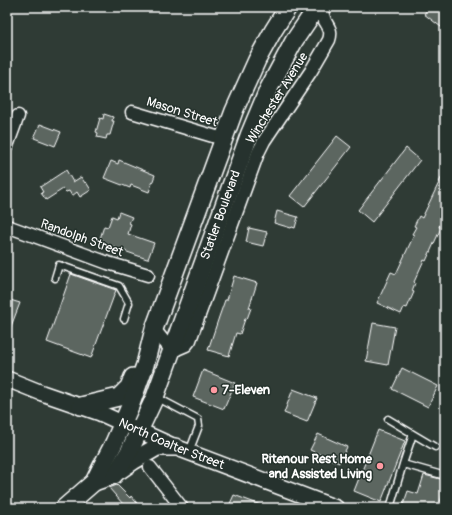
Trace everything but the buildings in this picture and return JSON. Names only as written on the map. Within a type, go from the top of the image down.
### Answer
[{"type":"main road","name":"Statler Boulevard","points":[[94,482],[131,404],[145,365],[154,329],[234,111],[246,82],[288,7]]},
{"type":"main road","name":"Statler Boulevard","points":[[114,476],[130,450],[155,397],[250,133],[268,90],[290,48],[317,7]]},
{"type":"main road","points":[[81,406],[114,399],[119,397],[129,387],[154,329]]},
{"type":"main road","points":[[64,508],[94,482],[114,476],[133,460],[157,447],[182,449]]},
{"type":"street","name":"Winchester Avenue","points":[[172,351],[186,345],[192,336],[255,161],[264,141],[311,71],[331,36],[330,27],[322,14],[321,7]]},
{"type":"street","name":"Mason Street","points":[[132,112],[224,139]]},
{"type":"street","points":[[7,146],[18,116]]},
{"type":"street","name":"Randolph Street","points":[[7,226],[108,263],[148,275]]},
{"type":"street","points":[[154,329],[172,351]]},
{"type":"street","name":"North Coalter Street","points":[[7,379],[100,413],[182,449],[336,508]]},
{"type":"street","points":[[150,467],[182,508]]},
{"type":"lane","points":[[55,278],[59,265],[119,286],[129,303],[124,319]]},
{"type":"lane","points":[[155,397],[198,419],[199,426],[182,449]]},
{"type":"lane","points":[[388,419],[435,447]]},
{"type":"lane","points":[[390,508],[413,434]]},
{"type":"lane","points":[[403,464],[442,475]]},
{"type":"place","name":"7-Eleven","points":[[214,390]]},
{"type":"place","name":"Ritenour Rest Home and Assisted Living","points":[[380,466]]}]
